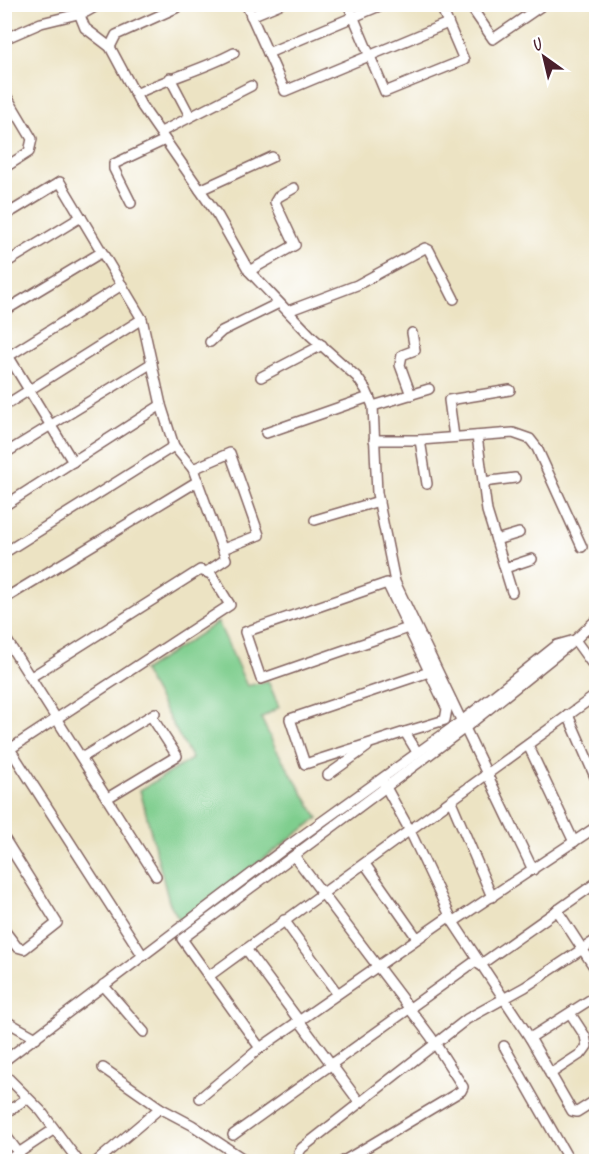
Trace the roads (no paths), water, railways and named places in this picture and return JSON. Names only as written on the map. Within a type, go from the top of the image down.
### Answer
[{"type":"street","points":[[4,39],[41,22],[79,13],[100,4]]},
{"type":"street","points":[[246,4],[285,91],[448,23]]},
{"type":"street","points":[[251,16],[280,4]]},
{"type":"street","points":[[348,4],[385,92],[464,60],[440,4]]},
{"type":"street","points":[[268,53],[384,4]]},
{"type":"street","points":[[469,4],[493,39],[544,4]]},
{"type":"street","points":[[110,47],[116,35],[176,8]]},
{"type":"street","points":[[79,13],[85,28],[110,47],[136,94],[200,190],[249,272],[357,377],[371,402],[379,501],[395,582],[533,870]]},
{"type":"street","points":[[136,94],[170,78],[209,66],[234,53]]},
{"type":"street","points":[[170,78],[190,116]]},
{"type":"street","points":[[131,204],[114,169],[114,164],[163,136],[190,116],[251,86]]},
{"type":"street","points":[[4,92],[32,140],[29,152],[4,168]]},
{"type":"street","points":[[200,190],[272,157]]},
{"type":"street","points":[[4,216],[60,182],[142,319],[161,405],[174,446],[194,469],[226,559],[208,572]]},
{"type":"street","points":[[249,272],[295,245],[275,202],[278,197],[294,188]]},
{"type":"street","points":[[4,264],[81,217]]},
{"type":"street","points":[[288,311],[357,285],[425,248],[429,250],[454,299]]},
{"type":"street","points":[[4,311],[102,252]]},
{"type":"street","points":[[73,462],[6,355],[122,285]]},
{"type":"street","points":[[210,342],[222,330],[279,303]]},
{"type":"street","points":[[4,406],[142,319]]},
{"type":"street","points":[[411,395],[399,362],[402,355],[415,350],[412,333]]},
{"type":"street","points":[[261,377],[322,345]]},
{"type":"street","points":[[4,454],[152,363]]},
{"type":"street","points":[[266,433],[371,402],[411,395],[429,389]]},
{"type":"street","points":[[454,437],[448,400],[510,390]]},
{"type":"street","points":[[4,506],[161,405]]},
{"type":"street","points":[[374,440],[420,440],[518,434],[534,442],[582,548]]},
{"type":"street","points":[[477,436],[483,482],[496,540],[512,592]]},
{"type":"street","points":[[420,440],[427,484]]},
{"type":"street","points":[[4,553],[174,446]]},
{"type":"street","points":[[194,469],[230,453],[259,535],[223,549]]},
{"type":"street","points":[[483,482],[515,478]]},
{"type":"street","points":[[4,599],[198,481]]},
{"type":"street","points":[[315,520],[379,501]]},
{"type":"street","points":[[496,540],[519,532]]},
{"type":"street","points":[[505,568],[532,559]]},
{"type":"street","points":[[7,751],[230,605],[208,572],[200,570],[31,677]]},
{"type":"street","points":[[408,628],[261,679],[245,632],[387,583],[429,672],[448,714],[445,720],[305,764],[290,719],[429,672]]},
{"type":"street","points":[[4,1061],[103,985],[464,724],[575,640],[597,620]]},
{"type":"street","points":[[4,636],[109,797],[156,876]]},
{"type":"street","points":[[575,640],[597,669]]},
{"type":"street","points":[[209,976],[284,920],[324,895],[409,829],[597,695]]},
{"type":"street","points":[[83,757],[153,714],[177,756],[109,797]]},
{"type":"street","points":[[568,715],[597,779]]},
{"type":"street","points":[[260,1048],[182,939],[295,857],[417,752],[464,724]]},
{"type":"street","points":[[405,732],[417,752]]},
{"type":"street","points":[[4,740],[7,751],[143,956]]},
{"type":"street","points":[[328,775],[376,740]]},
{"type":"street","points":[[528,745],[574,842]]},
{"type":"street","points":[[383,783],[409,829],[451,919],[530,1038],[573,1112],[597,1100]]},
{"type":"street","points":[[451,801],[492,897]]},
{"type":"street","points":[[200,1098],[260,1048],[417,938],[492,897],[597,826]]},
{"type":"street","points":[[4,838],[57,923],[24,949],[17,947],[4,930]]},
{"type":"street","points":[[295,857],[436,1046],[462,1090],[342,1161]]},
{"type":"street","points":[[365,864],[417,938]]},
{"type":"street","points":[[233,1135],[409,1010],[597,883]]},
{"type":"street","points":[[557,910],[597,970]]},
{"type":"street","points":[[284,920],[337,993]]},
{"type":"street","points":[[300,1161],[300,1150],[436,1046],[467,1019],[525,987],[597,940]]},
{"type":"street","points":[[246,949],[360,1103]]},
{"type":"street","points":[[103,985],[144,1032]]},
{"type":"street","points":[[530,1038],[597,996]]},
{"type":"street","points":[[550,1074],[582,1053],[587,1046],[585,1036],[570,1013]]},
{"type":"street","points":[[4,1020],[36,1038]]},
{"type":"street","points":[[504,1046],[570,1161]]},
{"type":"street","points":[[103,1068],[160,1108],[192,1125],[248,1161]]},
{"type":"street","points":[[4,1074],[41,1111],[79,1161]]},
{"type":"street","points":[[4,1114],[23,1101]]},
{"type":"street","points":[[102,1160],[160,1108]]},
{"type":"street","points":[[4,1161],[50,1132]]},
{"type":"street","points":[[4,1133],[18,1152]]}]
